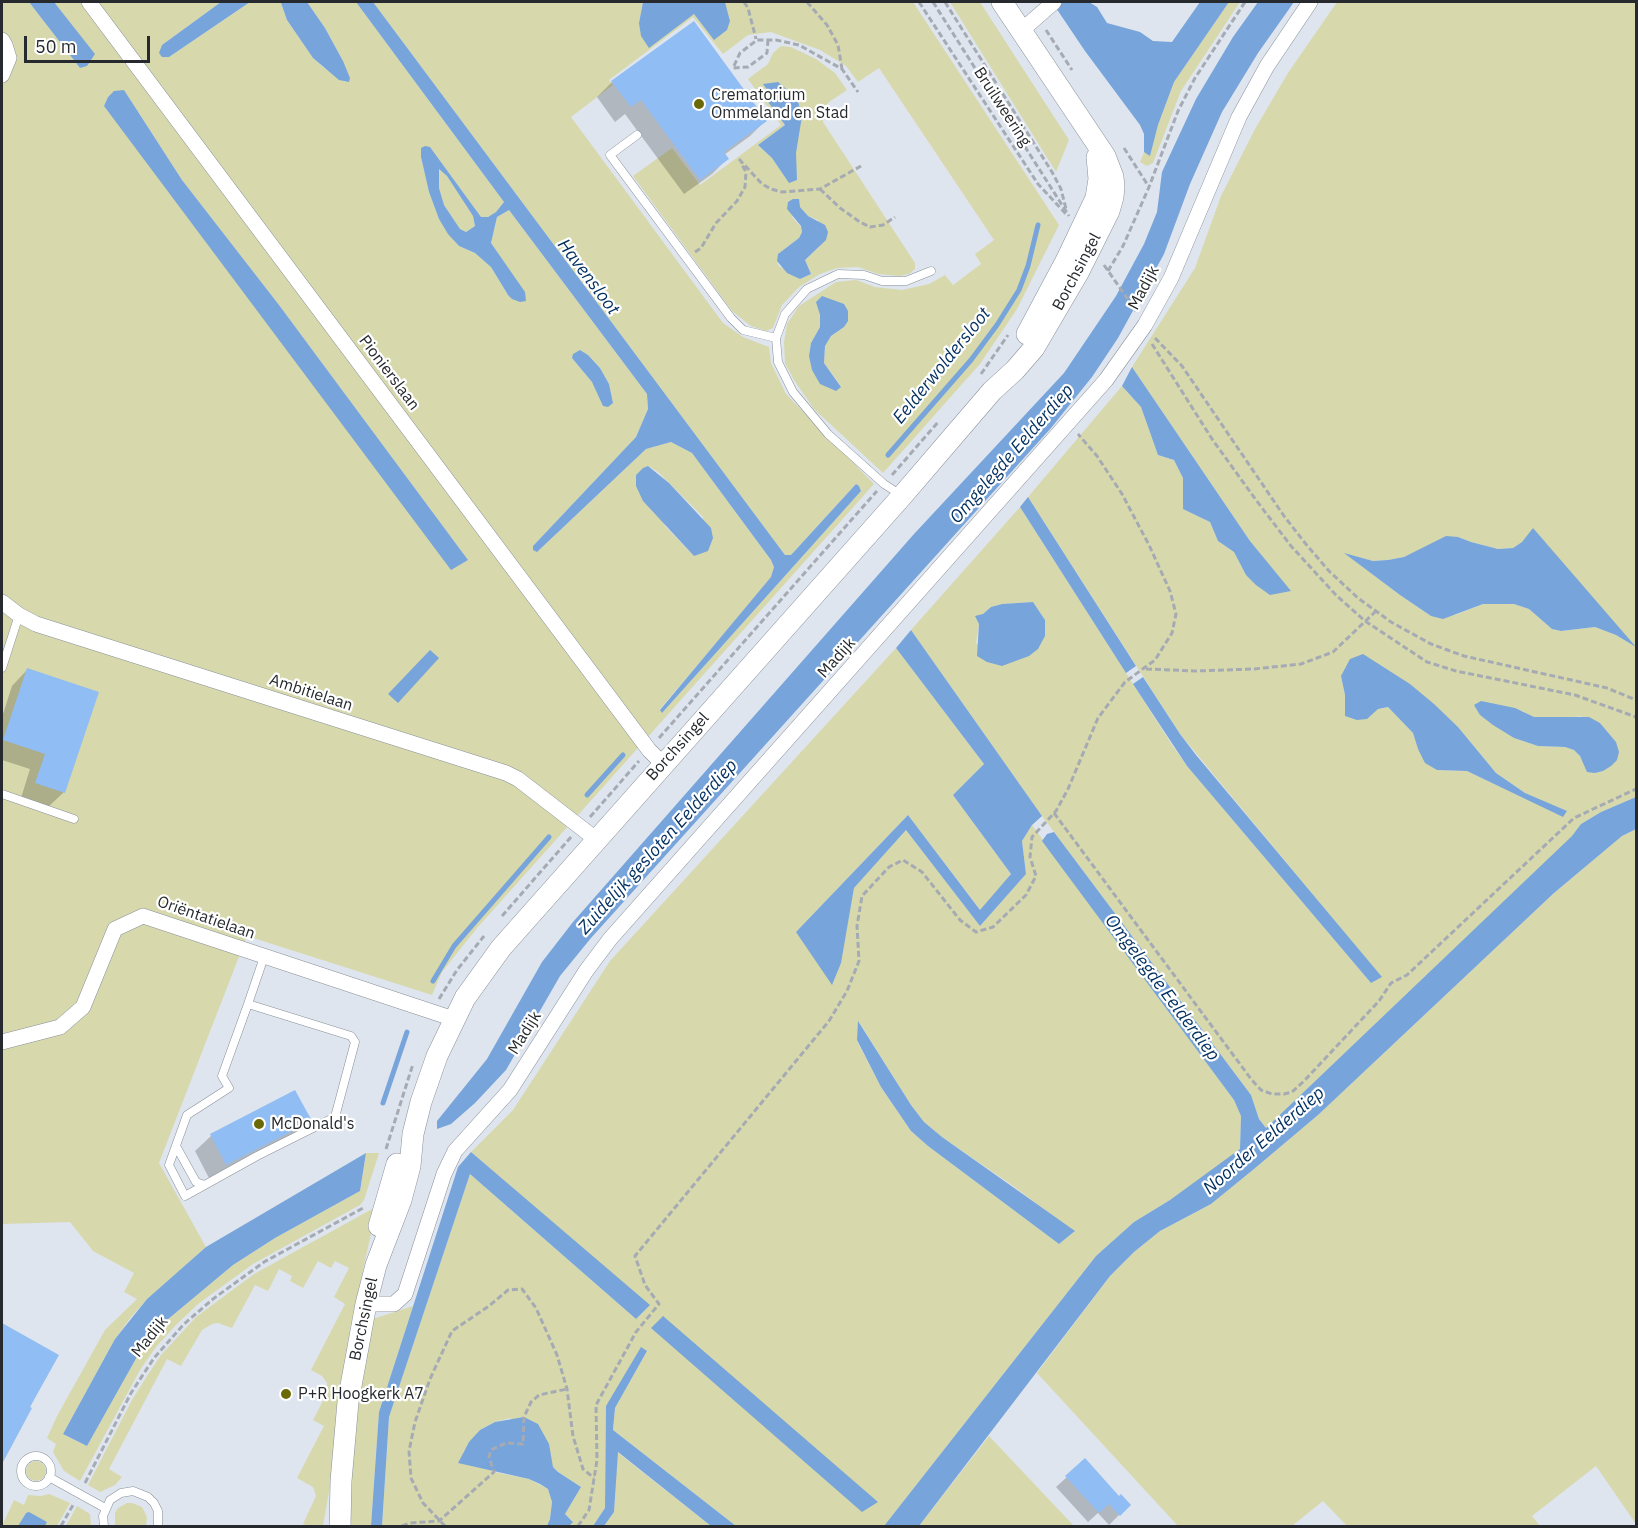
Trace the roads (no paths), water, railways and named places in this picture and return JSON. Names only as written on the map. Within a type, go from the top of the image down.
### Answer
[{"type":"main road","name":"Borchsingel","points":[[340,1527],[341,1480],[348,1402],[366,1304],[376,1265],[401,1200],[410,1166],[413,1134],[421,1102],[437,1056],[454,1019],[479,977],[501,948],[902,496],[992,391],[1015,370],[1047,329],[1078,273],[1108,211],[1113,197],[1113,177],[1105,156],[1002,2]]},
{"type":"main road","name":"Borchsingel","points":[[376,1265],[379,1226],[387,1196],[397,1164],[413,1134]]},
{"type":"main road","name":"Borchsingel","points":[[330,1527],[341,1480]]},
{"type":"street","name":"Pionierslaan","points":[[89,2],[649,750],[663,764]]},
{"type":"street","name":"Madijk","points":[[366,1304],[394,1304],[405,1294],[441,1183],[455,1151],[510,1090],[586,971],[610,939],[1106,380],[1145,325],[1171,278],[1239,117],[1267,66],[1310,2]]},
{"type":"street","points":[[1022,31],[1050,5]]},
{"type":"street","points":[[2,40],[9,58],[2,75]]},
{"type":"street","name":"Ambitielaan","points":[[2,602],[36,624],[506,774],[518,779],[597,840]]},
{"type":"street","name":"Oriëntatielaan","points":[[2,1042],[60,1027],[83,1007],[115,929],[143,916],[454,1019]]},
{"type":"lane","points":[[637,135],[610,154],[731,318],[742,330],[776,338]]},
{"type":"lane","points":[[902,496],[884,484],[828,434],[793,392],[778,362],[776,338],[784,314],[807,289],[838,274],[864,275],[882,281],[906,281],[931,271]]},
{"type":"lane","points":[[2,668],[19,615]]},
{"type":"lane","points":[[2,794],[74,819]]},
{"type":"lane","points":[[248,1004],[351,1036],[356,1042],[335,1117],[185,1196],[169,1165],[187,1115],[229,1088],[222,1076],[264,957]]},
{"type":"lane","points":[[176,1146],[196,1182],[204,1185]]},
{"type":"lane","points":[[49,1477],[105,1508]]},
{"type":"lane","points":[[104,1527],[103,1516],[110,1500],[121,1493],[133,1491],[141,1493],[154,1503],[159,1519],[158,1527]]},
{"type":"water","points":[[29,2],[54,2],[95,54],[87,66],[80,68]]},
{"type":"water","points":[[221,2],[250,2],[169,57],[162,57],[159,53],[162,45]]},
{"type":"water","points":[[307,2],[325,28],[343,61],[350,78],[349,82],[339,80],[313,58],[287,20],[281,3]]},
{"type":"water","points":[[356,2],[373,2],[785,555],[791,555],[856,484],[861,491],[662,713],[660,710],[771,577],[774,567],[692,453],[671,442],[646,449],[537,552],[533,550],[533,546],[636,437],[648,409],[647,394],[509,210],[497,217],[491,243],[525,292],[526,301],[520,302],[512,299],[491,267],[475,253],[459,246],[439,219],[429,192],[421,148],[430,147],[481,217],[488,217],[496,212],[504,202]],"holes":[[[439,169],[447,176],[473,216],[475,226],[466,232],[460,229],[444,205],[439,188]]]},
{"type":"water","points":[[643,2],[725,2],[730,21],[727,30],[714,40],[694,14],[649,48],[641,36],[639,23]]},
{"type":"water","points":[[1052,2],[1089,2],[1097,7],[1107,23],[1140,32],[1153,41],[1172,42],[1200,2],[1229,2],[1174,82],[1158,125],[1150,156],[1144,152],[1144,134],[1140,125]]},
{"type":"water","points":[[1258,2],[1294,2],[1258,53],[1222,112],[1190,184],[1164,254],[1118,338],[1092,377],[1051,428],[591,938],[560,976],[506,1070],[475,1103],[451,1124],[437,1129],[437,1121],[487,1059],[542,962],[573,922],[914,534],[1064,373],[1116,296],[1144,244],[1157,212],[1162,172],[1196,99],[1233,37]]},
{"type":"water","points":[[778,82],[797,98],[802,116],[796,153],[797,180],[789,183],[772,158],[758,145],[785,125],[766,99],[771,95],[763,84]]},
{"type":"water","points":[[124,90],[182,180],[279,305],[468,560],[451,570],[104,106],[114,91]]},
{"type":"water","points":[[799,199],[800,207],[808,216],[825,225],[828,232],[826,240],[805,260],[811,274],[800,279],[787,273],[777,261],[778,254],[799,238],[802,232],[801,226],[787,209],[788,202]]},
{"type":"water","points":[[822,296],[844,304],[848,311],[848,321],[844,327],[831,336],[825,346],[824,363],[841,387],[836,391],[820,384],[812,370],[809,356],[811,343],[820,327],[820,315],[816,302]]},
{"type":"water","points":[[580,350],[600,368],[609,384],[613,403],[608,407],[603,406],[592,382],[572,358],[573,354]]},
{"type":"water","points":[[1132,367],[1250,541],[1291,591],[1270,595],[1256,585],[1246,575],[1234,552],[1218,541],[1210,522],[1183,509],[1183,478],[1174,460],[1158,455],[1141,407],[1122,386]]},
{"type":"water","points":[[648,466],[669,483],[711,528],[713,538],[708,551],[694,556],[643,501],[636,486],[636,475]]},
{"type":"water","points":[[1028,497],[1136,666],[1126,673],[1020,507]]},
{"type":"water","points":[[1533,528],[1636,647],[1616,635],[1595,627],[1561,631],[1552,629],[1529,609],[1514,604],[1483,604],[1443,619],[1431,616],[1344,553],[1373,561],[1388,560],[1404,557],[1446,536],[1458,537],[1498,549],[1513,548],[1522,542]]},
{"type":"water","points":[[1033,602],[1045,620],[1045,636],[1038,649],[1029,656],[1002,666],[987,662],[977,656],[979,624],[975,616],[1002,604]]},
{"type":"water","points":[[911,630],[1042,816],[1032,825],[1022,841],[1026,874],[980,926],[906,830],[854,888],[841,963],[832,985],[796,932],[908,815],[980,910],[1011,874],[953,795],[984,764],[896,648]]},
{"type":"water","points":[[430,650],[439,658],[398,703],[388,694]]},
{"type":"water","points":[[1363,654],[1410,684],[1434,704],[1458,727],[1496,773],[1525,793],[1567,811],[1563,817],[1467,771],[1437,770],[1425,763],[1413,733],[1388,707],[1378,709],[1367,719],[1357,720],[1345,716],[1345,695],[1341,676],[1350,659]]},
{"type":"water","points":[[1143,677],[1196,755],[1382,977],[1371,983],[1187,766],[1133,684]]},
{"type":"water","points":[[1481,701],[1515,708],[1534,717],[1589,717],[1600,723],[1616,742],[1619,752],[1617,760],[1603,771],[1587,772],[1580,756],[1574,750],[1565,747],[1538,746],[1514,738],[1493,725],[1480,715],[1474,705]]},
{"type":"water","points":[[1636,797],[1636,829],[1622,836],[1554,893],[1318,1115],[1211,1204],[1160,1231],[1110,1276],[919,1526],[884,1526],[1096,1256],[1134,1222],[1170,1200],[1240,1149],[1241,1116],[1234,1100],[1042,841],[1047,834],[1054,832],[1251,1095],[1259,1119],[1266,1128],[1572,836],[1581,824],[1601,812]]},
{"type":"water","points":[[858,1021],[924,1122],[1075,1231],[1059,1244],[911,1131],[881,1087],[857,1040]]},
{"type":"water","points":[[471,1152],[650,1305],[636,1319],[470,1174],[389,1417],[382,1526],[371,1526],[379,1412],[458,1167]]},
{"type":"water","points":[[366,1153],[360,1191],[275,1238],[233,1265],[167,1320],[138,1355],[87,1446],[63,1434],[115,1339],[147,1299],[206,1247]]},
{"type":"water","points":[[663,1316],[878,1502],[862,1512],[651,1328]]},
{"type":"water","points":[[641,1347],[647,1351],[615,1408],[613,1430],[736,1526],[711,1526],[618,1452],[614,1512],[604,1526],[593,1526],[605,1508],[606,1406]]},
{"type":"water","points":[[524,1417],[538,1424],[549,1444],[553,1467],[581,1487],[565,1514],[573,1522],[569,1526],[547,1526],[552,1502],[548,1489],[540,1484],[529,1479],[458,1463],[469,1442],[480,1430],[495,1422]]},
{"type":"water","points":[[29,1512],[47,1522],[45,1526],[18,1526]]},
{"type":"waterway","name":"Eelderwoldersloot","points":[[888,455],[971,360],[997,325],[1019,290],[1028,266],[1038,225]]},
{"type":"waterway","points":[[587,795],[623,755]]},
{"type":"waterway","points":[[433,981],[454,946],[549,837]]},
{"type":"waterway","points":[[383,1103],[407,1032]]},
{"type":"place","name":"Crematorium Ommeland en Stad","points":[[699,104]]},
{"type":"place","name":"McDonald's","points":[[259,1124]]},
{"type":"place","name":"P+R Hoogkerk A7","points":[[286,1394]]},
{"type":"water label","name":"Havensloot","points":[[588,277]]},
{"type":"water label","name":"Omgelegde Eelderdiep","points":[[1012,454]]},
{"type":"water label","name":"Zuidelijk gesloten Eelderdiep","points":[[658,847]]},
{"type":"water label","name":"Omgelegde Eelderdiep","points":[[1162,988]]},
{"type":"water label","name":"Noorder Eelderdiep","points":[[1264,1141]]}]
